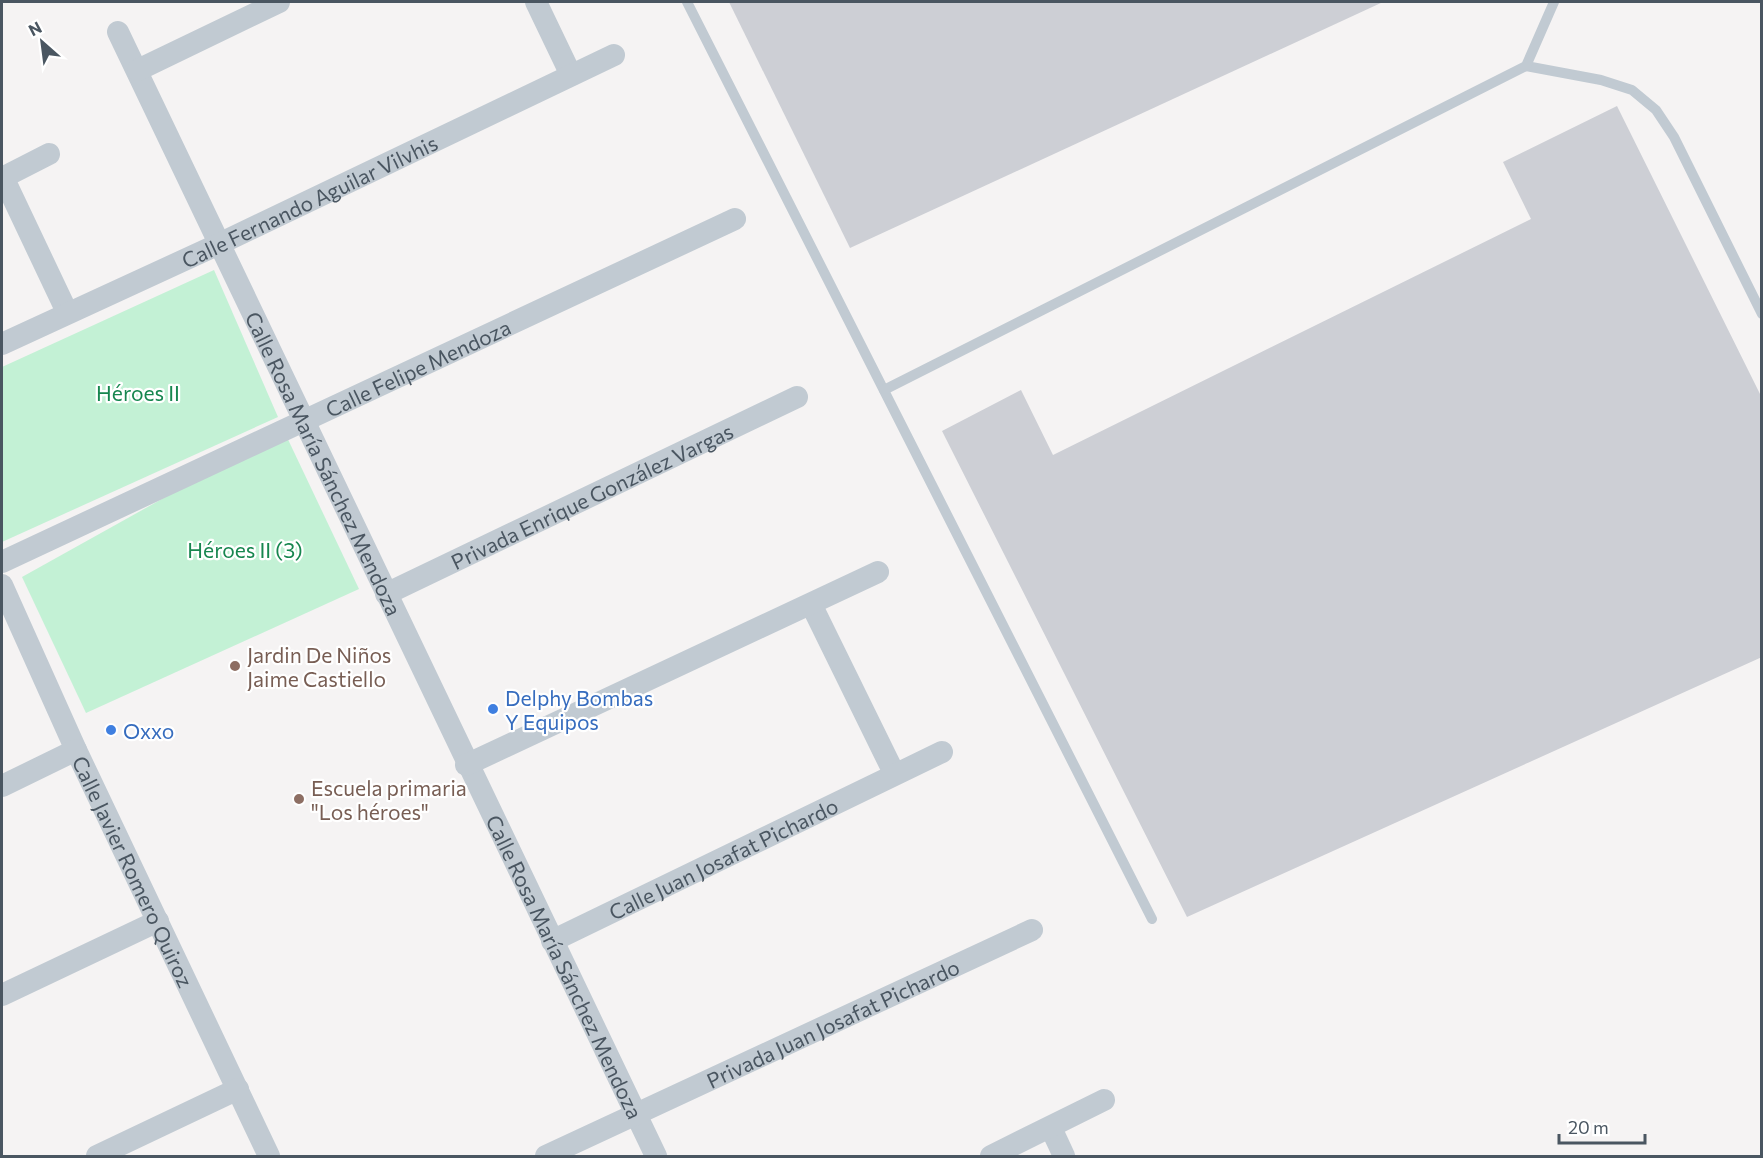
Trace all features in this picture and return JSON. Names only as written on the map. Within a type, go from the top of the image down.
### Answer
[{"type":"street","points":[[138,70],[279,2]]},
{"type":"street","points":[[536,2],[571,75]]},
{"type":"street","name":"Calle Rosa María Sánchez Mendoza","points":[[118,32],[466,765],[656,1156]]},
{"type":"street","name":"Calle Fernando Aguilar Vilvhis","points":[[2,344],[67,312],[219,244],[614,55]]},
{"type":"street","points":[[49,154],[2,177],[67,312]]},
{"type":"street","name":"Calle Felipe Mendoza","points":[[2,562],[735,219]]},
{"type":"street","name":"Privada Enrique González Vargas","points":[[386,594],[797,397]]},
{"type":"street","points":[[466,765],[878,572]]},
{"type":"street","name":"Calle Javier Romero Quiroz","points":[[2,585],[76,750],[269,1156]]},
{"type":"street","points":[[811,604],[894,774]]},
{"type":"street","points":[[2,786],[76,750]]},
{"type":"street","name":"Calle Juan Josafat Pichardo","points":[[552,940],[942,752]]},
{"type":"street","points":[[2,995],[158,921]]},
{"type":"street","name":"Privada Juan Josafat Pichardo","points":[[546,1156],[634,1113],[1032,930]]},
{"type":"street","points":[[97,1156],[238,1089]]},
{"type":"street","points":[[991,1156],[1104,1100]]},
{"type":"street","points":[[1051,1128],[1064,1156]]},
{"type":"lane","points":[[687,2],[1152,919]]},
{"type":"lane","points":[[1527,66],[1554,2]]},
{"type":"lane","points":[[884,390],[1527,66],[1600,80],[1632,90],[1656,110],[1674,138],[1761,314]]},
{"type":"green space","name":"Héroes II","points":[[214,270],[278,417],[2,542],[2,367]]},
{"type":"green space","name":"Héroes II (3)","points":[[284,431],[359,589],[86,713],[22,577]]},
{"type":"building","points":[[729,2],[1383,2],[850,248]]},
{"type":"building","points":[[1617,106],[1762,398],[1762,657],[1187,917],[942,431],[1021,390],[1053,455],[1531,219],[1503,162]]},
{"type":"place","name":"Jardin De Niños Jaime Castiello","points":[[235,666]]},
{"type":"place","name":"Delphy Bombas Y Equipos","points":[[493,709]]},
{"type":"place","name":"Oxxo","points":[[111,730]]},
{"type":"place","name":"Escuela primaria \"Los héroes\"","points":[[299,799]]}]
